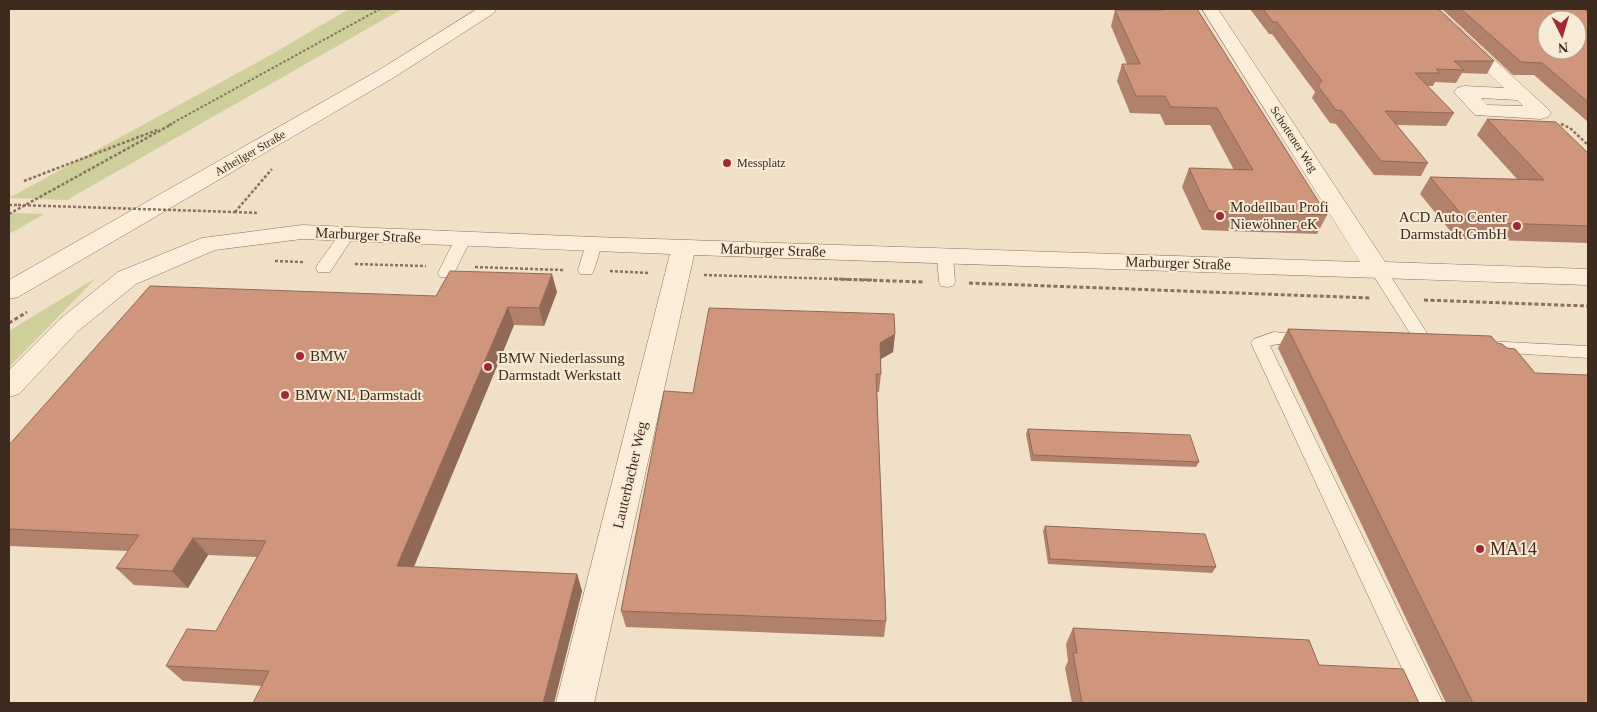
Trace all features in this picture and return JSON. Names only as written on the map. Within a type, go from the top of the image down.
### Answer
[{"type":"street","name":"Arheilger Straße","points":[[9,291],[386,74],[488,9]]},
{"type":"street","name":"Schottener Weg","points":[[1210,9],[1378,270]]},
{"type":"street","points":[[1430,9],[1541,113]]},
{"type":"street","points":[[1522,94],[1464,92],[1482,110],[1541,113]]},
{"type":"street","name":"Marburger Straße","points":[[9,387],[68,325],[127,278],[210,243],[302,232],[594,244],[681,261],[945,256],[1588,277]]},
{"type":"street","name":"Lauterbacher Weg","points":[[575,703],[681,261]]},
{"type":"lane","points":[[326,265],[347,234]]},
{"type":"lane","points":[[448,270],[463,239]]},
{"type":"lane","points":[[586,270],[594,244]]},
{"type":"lane","points":[[945,256],[948,282]]},
{"type":"lane","points":[[1378,270],[1436,345],[1407,344]]},
{"type":"lane","points":[[1320,340],[1274,338],[1260,343],[1431,703]]},
{"type":"lane","points":[[1465,346],[1588,352]]},
{"type":"path","points":[[9,214],[380,9]]},
{"type":"path","points":[[1541,113],[1570,128],[1588,145]]},
{"type":"path","points":[[24,181],[170,125]]},
{"type":"path","points":[[9,204],[234,212],[272,169]]},
{"type":"path","points":[[268,260],[326,265],[448,270],[586,270],[681,261],[948,282],[1171,290]]},
{"type":"green space","points":[[349,9],[402,9],[67,200],[9,198],[267,57]]},
{"type":"green space","points":[[9,213],[44,214],[9,234]]},
{"type":"green space","points":[[96,278],[9,367],[9,331]]},
{"type":"building","points":[[1197,9],[1327,215],[1209,211],[1189,168],[1253,170],[1217,108],[1171,107],[1165,96],[1136,96],[1122,64],[1140,64],[1115,10]]},
{"type":"building","points":[[1263,9],[1438,9],[1494,61],[1454,61],[1464,70],[1436,69],[1440,73],[1415,73],[1454,113],[1385,111],[1428,163],[1381,161],[1342,111],[1336,110],[1318,86],[1322,81],[1277,22],[1273,22]]},
{"type":"building","points":[[1461,9],[1585,10],[1537,10],[1537,60],[1587,60],[1588,12],[1588,102],[1542,63],[1521,62]]},
{"type":"building","points":[[1487,119],[1556,122],[1588,153],[1588,226],[1468,222],[1430,177],[1544,180]]},
{"type":"building","name":"BMW NL Darmstadt","points":[[450,271],[552,274],[539,308],[508,307],[397,566],[577,574],[543,703],[253,703],[269,671],[166,666],[187,629],[216,631],[266,541],[193,538],[172,571],[116,568],[139,535],[9,529],[9,445],[150,286],[436,296]]},
{"type":"building","points":[[709,308],[894,314],[895,334],[880,343],[881,374],[876,374],[886,621],[621,611],[664,391],[693,393]]},
{"type":"building","name":"MA14","points":[[1288,329],[1491,336],[1497,343],[1507,348],[1515,349],[1535,373],[1588,375],[1588,703],[1473,703]]},
{"type":"building","points":[[1028,429],[1190,435],[1199,462],[1033,455]]},
{"type":"building","points":[[1045,526],[1205,534],[1216,567],[1050,559]]},
{"type":"building","points":[[1073,628],[1309,640],[1319,665],[1403,669],[1419,703],[1082,703],[1073,653],[1077,653]]},
{"type":"place","name":"Messplatz","points":[[727,163]]},
{"type":"place","name":"Modellbau Profi Niewöhner eK","points":[[1220,216]]},
{"type":"place","name":"ACD Auto Center Darmstadt GmbH","points":[[1517,226]]},
{"type":"place","name":"BMW","points":[[300,356]]},
{"type":"place","name":"BMW Niederlassung Darmstadt Werkstatt","points":[[488,367]]},
{"type":"place","name":"BMW NL Darmstadt","points":[[285,395]]},
{"type":"place","name":"MA14","points":[[1480,549]]}]
